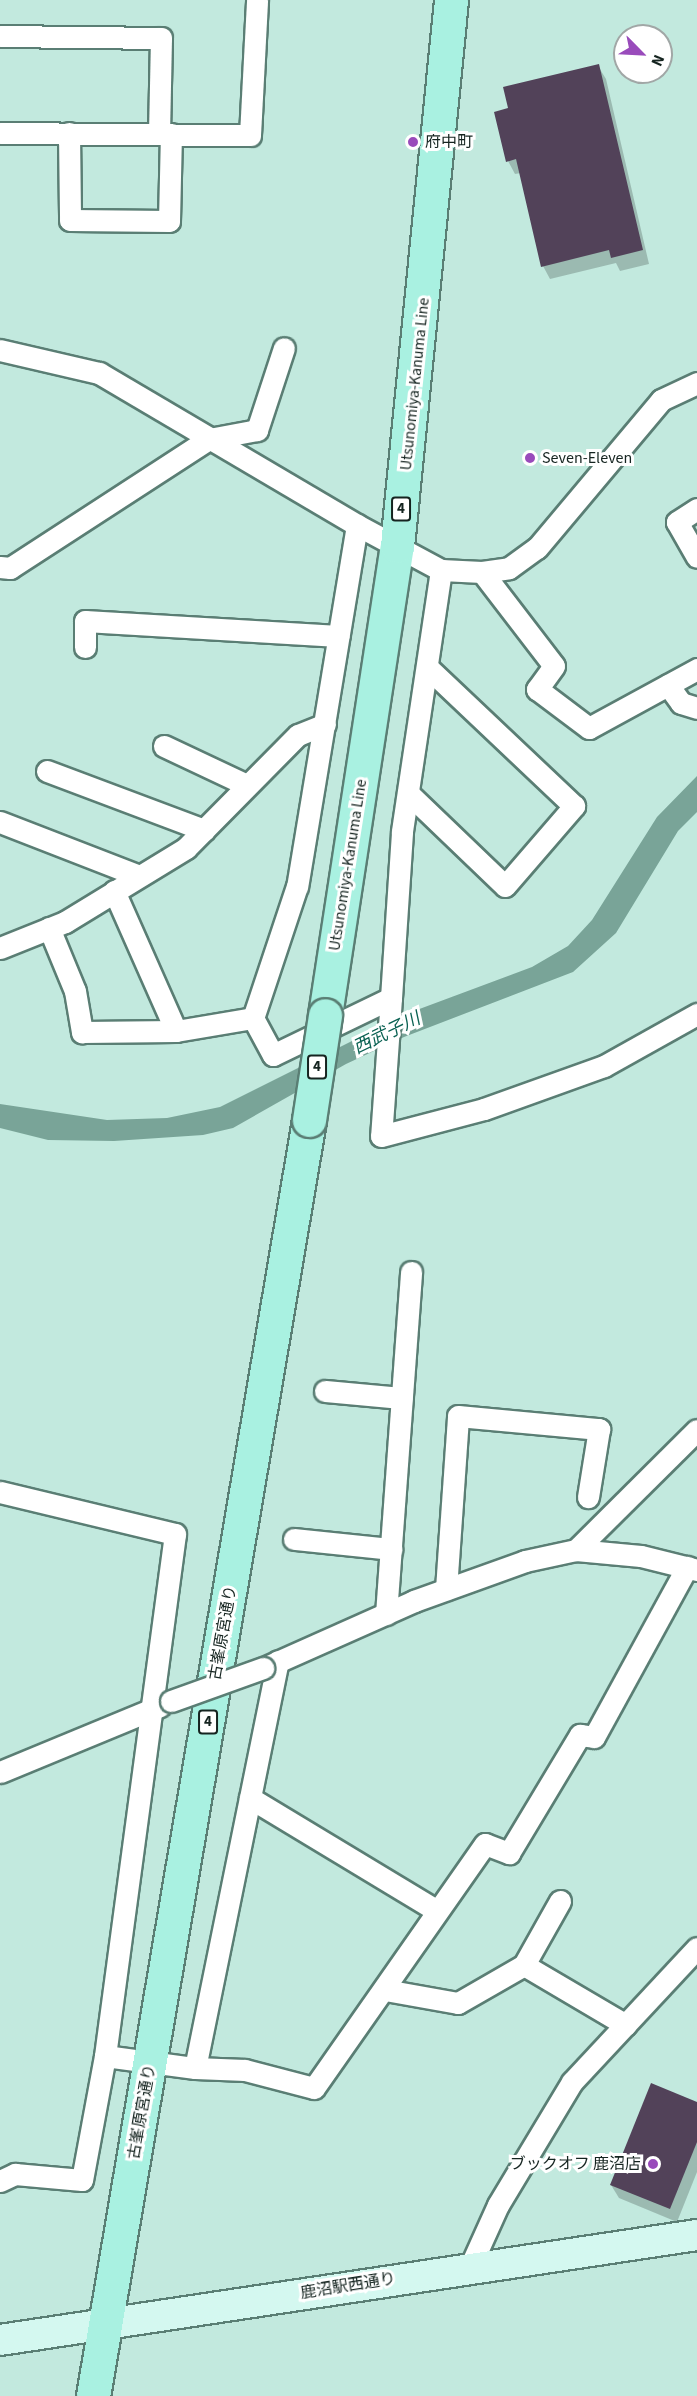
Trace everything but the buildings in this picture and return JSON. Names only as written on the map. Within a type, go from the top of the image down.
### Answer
[{"type":"main road","name":"Utsunomiya-Kanuma Line","points":[[309,1120],[397,546],[451,0]]},
{"type":"main road","name":"古峯原宮通り","points":[[104,2323],[151,2062],[309,1120]]},
{"type":"main road","name":"4","points":[[93,2396],[104,2323]]},
{"type":"street","points":[[0,133],[250,135],[257,0]]},
{"type":"street","points":[[0,36],[161,38],[169,221],[70,220],[69,133]]},
{"type":"street","points":[[0,567],[10,568],[209,439],[257,430],[284,348]]},
{"type":"street","points":[[0,350],[99,373],[357,525],[441,570],[482,572],[509,568],[537,548],[661,400],[697,383]]},
{"type":"street","points":[[697,509],[677,522],[697,557]]},
{"type":"street","points":[[357,525],[297,886],[253,1018],[273,1055],[391,998]]},
{"type":"street","points":[[441,570],[408,793],[381,1136],[484,1109],[604,1066],[697,1014]]},
{"type":"street","points":[[482,572],[554,666],[537,689],[589,728],[697,669]]},
{"type":"street","points":[[85,646],[85,621],[339,636]]},
{"type":"street","points":[[408,793],[505,886],[574,806],[427,667]]},
{"type":"street","points":[[668,685],[681,703],[697,708]]},
{"type":"street","points":[[0,948],[50,928],[186,848],[298,735],[325,724]]},
{"type":"street","points":[[164,746],[247,785]]},
{"type":"street","points":[[47,771],[204,830]]},
{"type":"street","points":[[0,822],[139,876]]},
{"type":"street","points":[[114,891],[176,1031]]},
{"type":"street","points":[[50,928],[75,991],[82,1032],[176,1031],[253,1018]]},
{"type":"street","points":[[386,1614],[411,1272]]},
{"type":"street","points":[[325,1391],[402,1398]]},
{"type":"street","points":[[446,1589],[458,1416],[599,1429],[588,1497]]},
{"type":"street","points":[[576,1550],[697,1430]]},
{"type":"street","points":[[0,1492],[175,1534],[105,2056],[82,2180],[15,2174],[0,2181]]},
{"type":"street","points":[[294,1539],[391,1549]]},
{"type":"street","points":[[0,1772],[171,1701],[270,1665],[446,1589],[525,1561],[576,1550],[641,1556],[692,1569],[594,1737],[580,1735],[509,1853],[485,1844],[385,1990],[314,2088],[245,2070],[195,2068],[105,2056]]},
{"type":"street","points":[[195,2068],[250,1798],[270,1665]]},
{"type":"street","points":[[250,1798],[437,1911]]},
{"type":"street","points":[[385,1990],[458,2003],[524,1965],[560,1901]]},
{"type":"street","points":[[470,2267],[498,2205],[572,2082],[697,1948]]},
{"type":"street","points":[[524,1965],[626,2025]]},
{"type":"street","name":"鹿沼駅西通り","points":[[0,2340],[470,2267],[697,2235]]},
{"type":"water","name":"西武子川","points":[[697,776],[697,812],[678,831],[616,933],[573,972],[404,1037],[346,1064],[233,1128],[203,1135],[114,1141],[48,1140],[0,1128],[0,1104],[107,1120],[167,1118],[220,1107],[406,1014],[532,967],[568,946],[592,920],[657,817]]},
{"type":"place","name":"府中町","points":[[413,142]]},
{"type":"place","name":"Seven-Eleven","points":[[530,458]]},
{"type":"place","name":"ブックオフ 鹿沼店","points":[[653,2164]]}]
